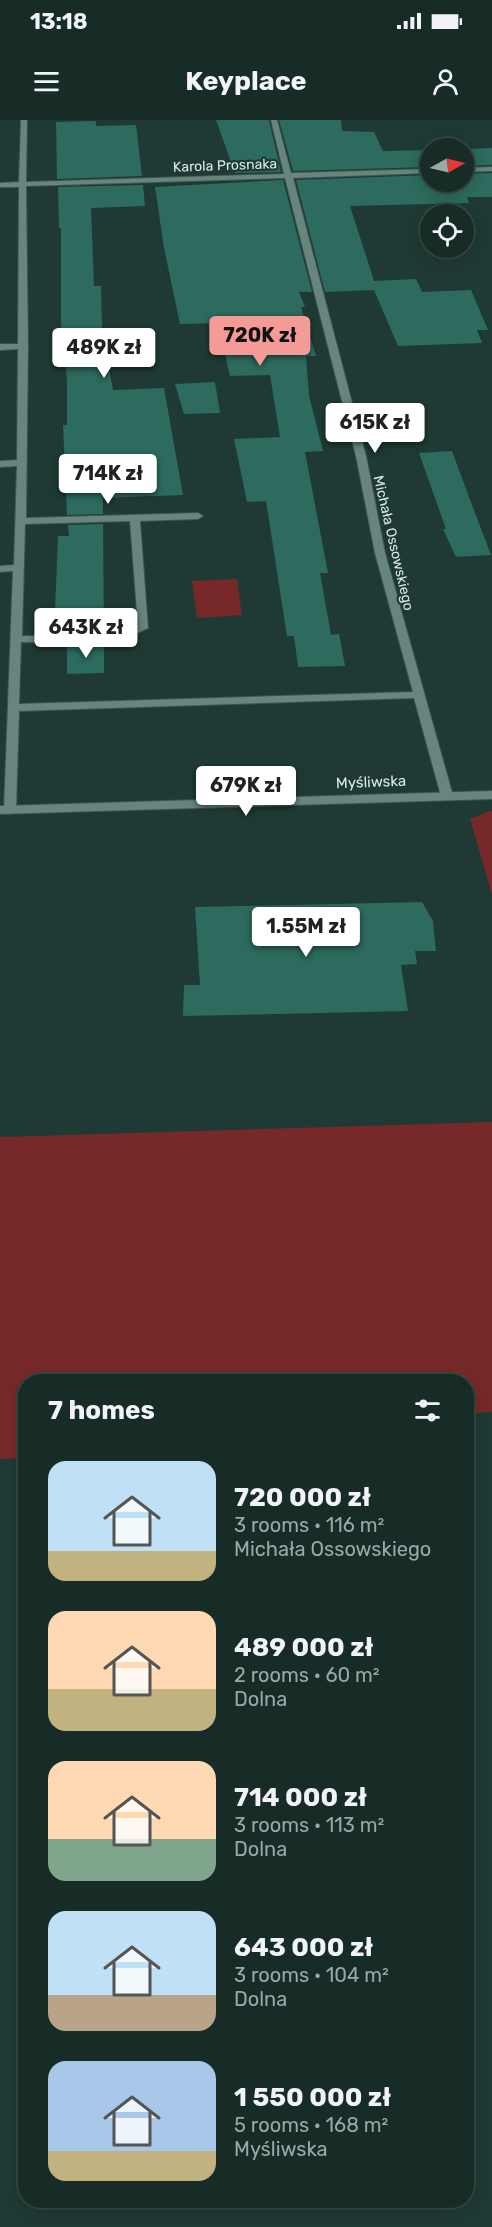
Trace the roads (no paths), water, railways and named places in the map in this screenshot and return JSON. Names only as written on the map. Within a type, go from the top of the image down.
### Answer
[{"type":"street","points":[[5,810],[17,639],[17,568],[22,463],[24,346],[21,185],[24,120]]},
{"type":"street","name":"Michała Ossowskiego","points":[[274,120],[361,456],[380,554],[447,796]]},
{"type":"street","points":[[474,170],[492,169]]},
{"type":"street","name":"Karola Prosnaka","points":[[0,185],[420,171]]},
{"type":"street","points":[[0,346],[24,346]]},
{"type":"street","points":[[0,464],[22,463]]},
{"type":"street","points":[[19,521],[198,516]]},
{"type":"street","points":[[17,639],[116,636],[135,633],[144,626],[135,518]]},
{"type":"street","points":[[0,569],[17,568]]},
{"type":"street","points":[[13,708],[417,694]]},
{"type":"street","name":"Myśliwska","points":[[5,810],[492,795]]}]
